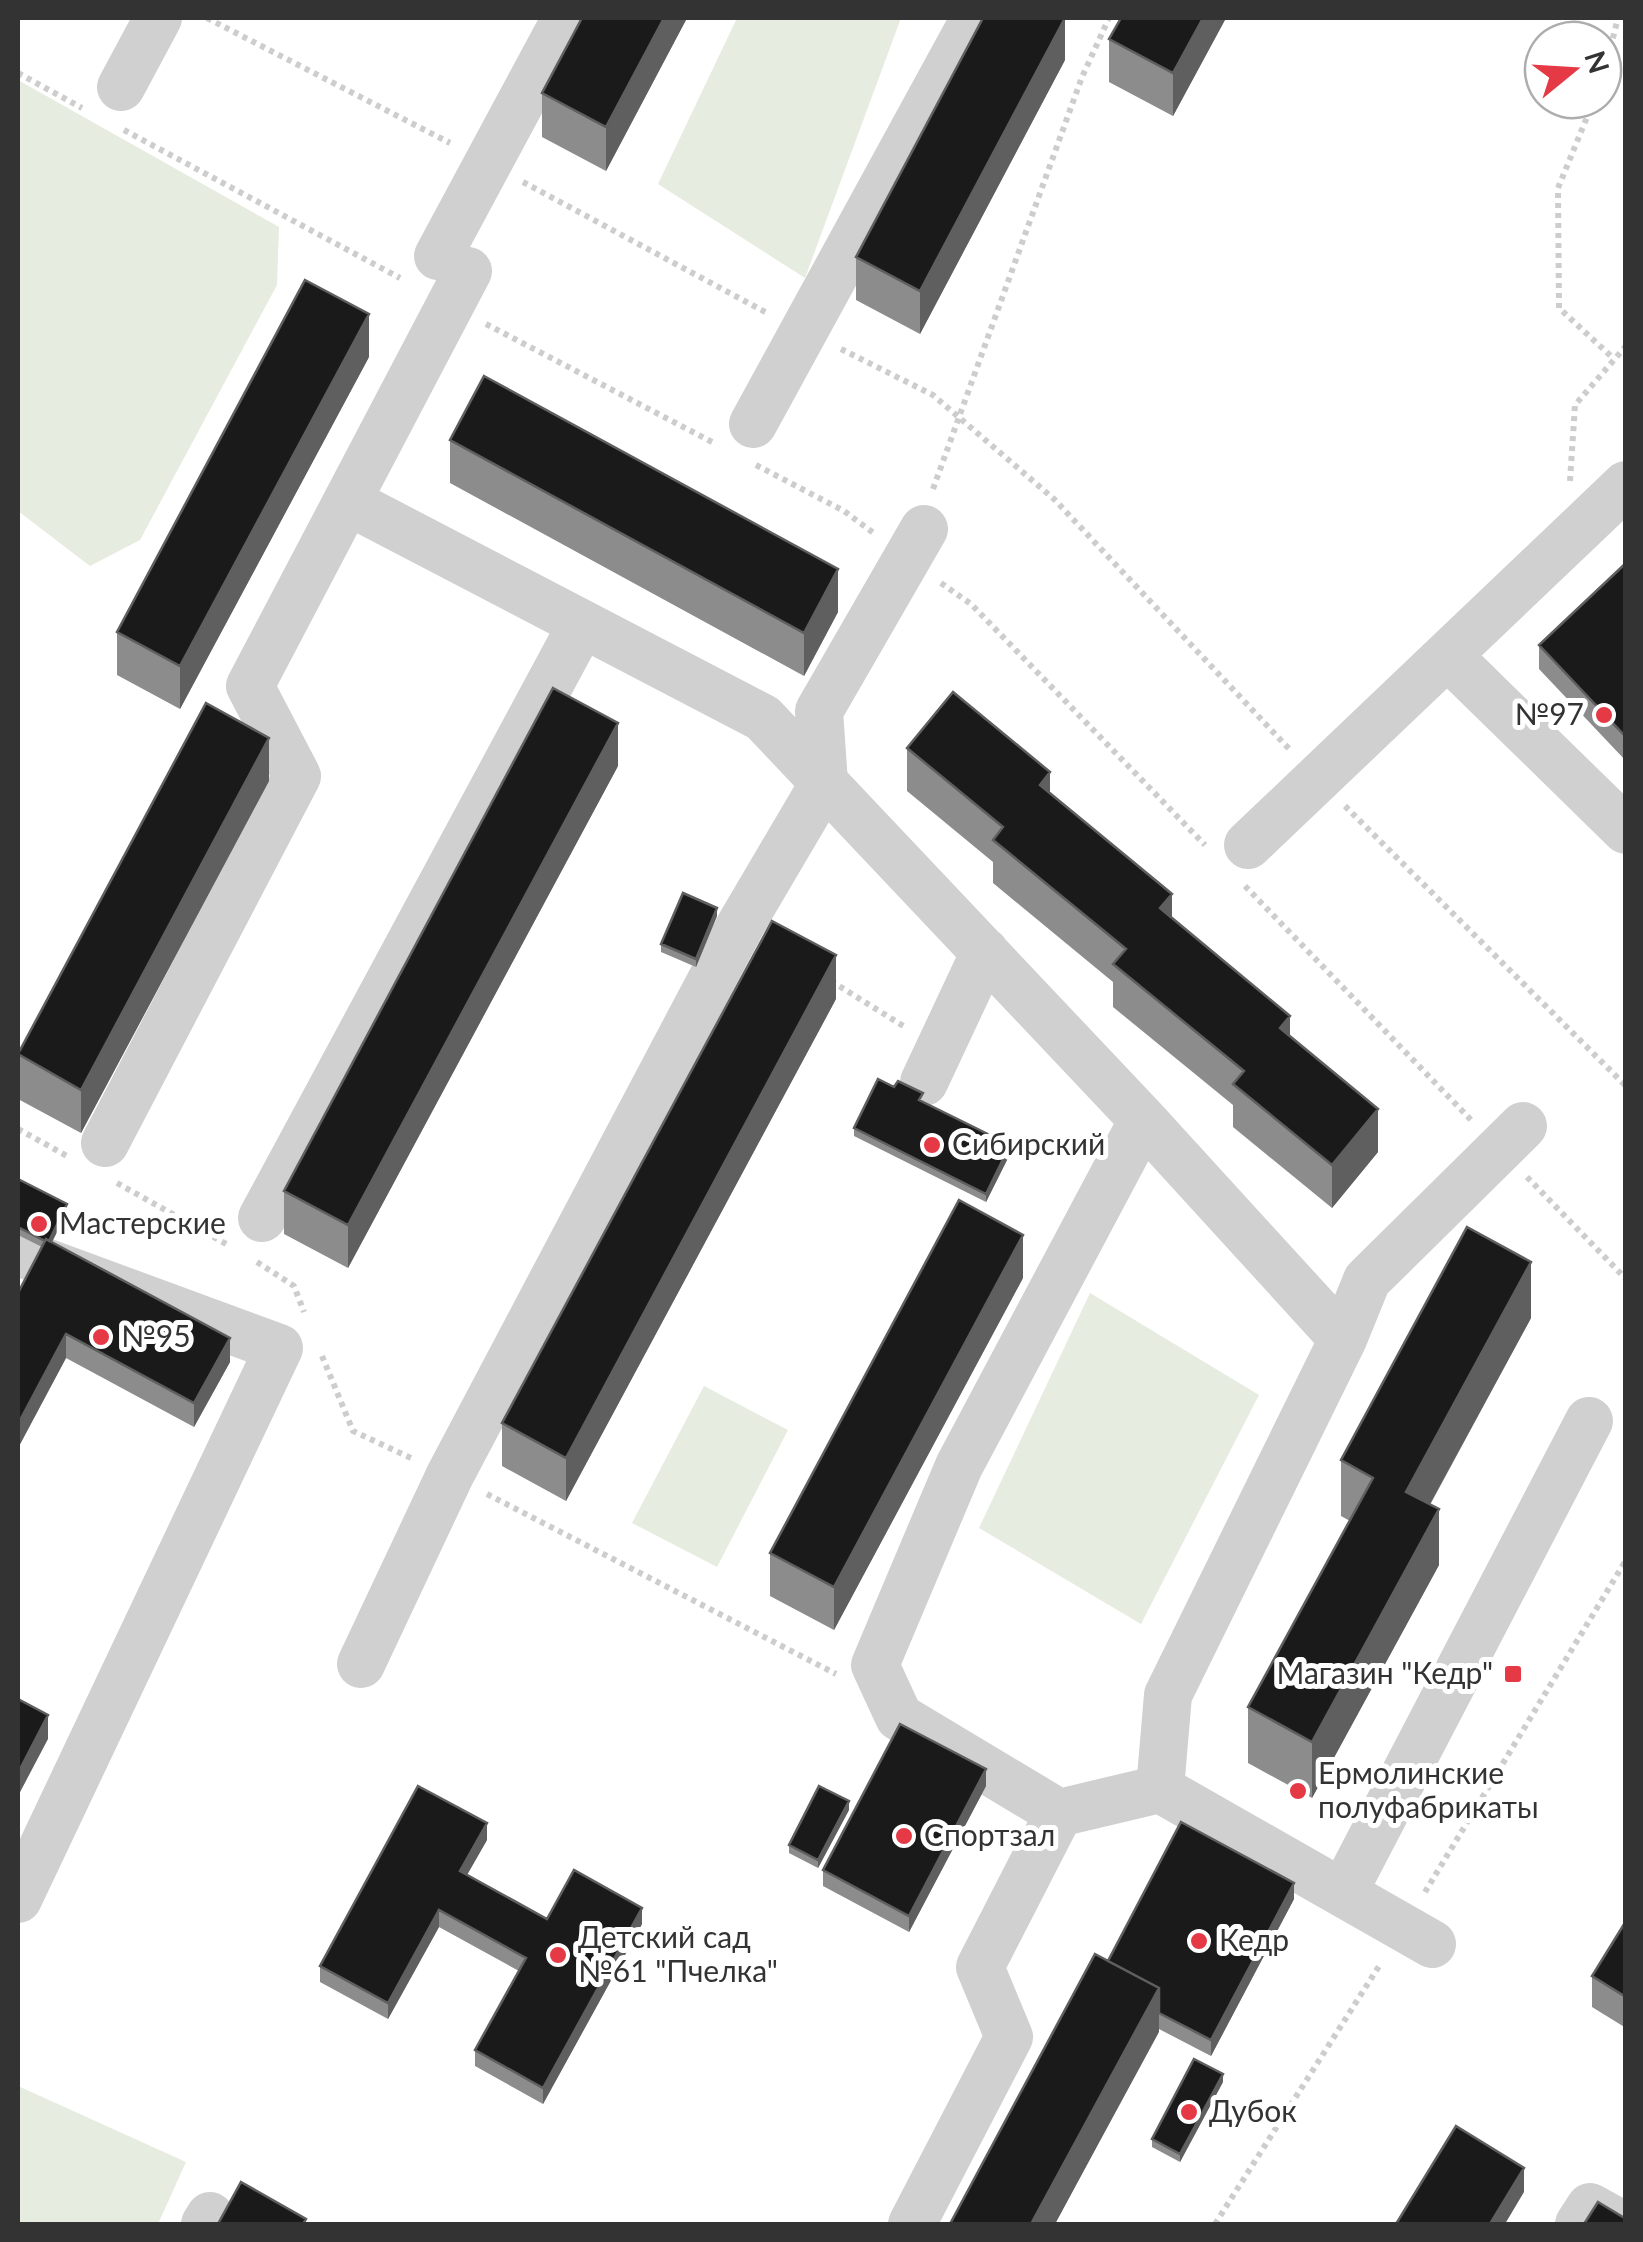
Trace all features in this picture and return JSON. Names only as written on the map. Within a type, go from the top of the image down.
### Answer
[{"type":"lane","points":[[122,87],[158,18]]},
{"type":"lane","points":[[100,1162],[296,776],[250,686],[347,501],[453,264],[488,163],[566,18]]},
{"type":"lane","points":[[753,424],[974,18]]},
{"type":"lane","points":[[1248,844],[1626,485]]},
{"type":"lane","points":[[347,501],[763,718],[1143,1120],[1343,1339]]},
{"type":"lane","points":[[361,1664],[450,1476],[741,924],[824,783],[819,712],[916,544]]},
{"type":"lane","points":[[252,1243],[582,624]]},
{"type":"lane","points":[[1448,656],[1626,830]]},
{"type":"lane","points":[[932,1066],[985,952]]},
{"type":"lane","points":[[1143,1120],[959,1466],[875,1665],[899,1717],[1059,1813],[1160,1789],[1418,1936]]},
{"type":"lane","points":[[1160,1789],[1168,1695],[1343,1339],[1367,1280],[1522,1126]]},
{"type":"lane","points":[[18,1252],[279,1348],[18,1899]]},
{"type":"lane","points":[[1344,1893],[1589,1421]]},
{"type":"lane","points":[[912,2224],[1010,2037],[980,1967],[1059,1813]]},
{"type":"lane","points":[[1579,2224],[1590,2208],[1622,2224]]},
{"type":"path","points":[[207,18],[804,331],[934,395],[1054,500],[1318,779],[1626,1086]]},
{"type":"path","points":[[916,544],[1082,76],[1109,18]]},
{"type":"path","points":[[1586,120],[1558,188],[1560,308],[1614,359]]},
{"type":"path","points":[[1567,540],[1575,405],[1626,346]]},
{"type":"path","points":[[824,976],[932,1066]]},
{"type":"path","points":[[18,1129],[100,1162],[252,1243],[294,1286],[309,1323]]},
{"type":"path","points":[[316,1341],[352,1432],[450,1476],[819,1665]]},
{"type":"path","points":[[1215,2224],[1418,1936],[1626,1560]]},
{"type":"shaded area","points":[[737,18],[901,18],[805,278],[658,184]]},
{"type":"shaded area","points":[[18,80],[279,227],[277,285],[140,540],[90,566],[18,511]]},
{"type":"shaded area","points":[[1090,1293],[1259,1395],[1141,1624],[979,1528]]},
{"type":"shaded area","points":[[704,1386],[788,1430],[717,1567],[632,1523]]},
{"type":"shaded area","points":[[18,2086],[186,2162],[158,2224],[18,2224]]},
{"type":"building","points":[[582,18],[664,18],[606,127],[542,93]]},
{"type":"building","points":[[983,18],[1065,18],[920,291],[856,257]]},
{"type":"building","points":[[1121,18],[1203,18],[1173,73],[1109,39]]},
{"type":"building","points":[[305,280],[369,314],[180,666],[117,632]]},
{"type":"building","points":[[484,376],[838,569],[804,633],[450,440]]},
{"type":"building","name":"№97","points":[[1626,563],[1626,737],[1539,645]]},
{"type":"building","points":[[553,688],[618,723],[348,1225],[284,1191]]},
{"type":"building","points":[[953,692],[1050,772],[1040,785],[1172,894],[1160,908],[1290,1016],[1280,1028],[1378,1109],[1332,1165],[1233,1084],[1244,1071],[1113,964],[1126,949],[993,840],[1003,827],[907,748]]},
{"type":"building","points":[[206,703],[269,738],[81,1090],[18,1054]]},
{"type":"building","points":[[683,893],[717,908],[696,959],[661,944]]},
{"type":"building","points":[[772,921],[836,955],[566,1458],[502,1423]]},
{"type":"building","name":"Сибирский","points":[[878,1079],[894,1087],[898,1081],[923,1093],[919,1100],[1010,1145],[986,1194],[854,1128]]},
{"type":"building","name":"Мастерские","points":[[18,1179],[67,1204],[49,1241],[18,1227]]},
{"type":"building","points":[[959,1200],[1023,1235],[834,1587],[770,1553]]},
{"type":"building","points":[[1467,1227],[1531,1262],[1406,1492],[1439,1509],[1312,1742],[1248,1707],[1373,1478],[1341,1460]]},
{"type":"building","name":"№95","points":[[46,1239],[230,1338],[194,1403],[66,1334],[18,1424],[18,1293]]},
{"type":"building","points":[[18,1699],[48,1715],[18,1773]]},
{"type":"building","name":"Спортзал","points":[[900,1724],[986,1769],[909,1916],[823,1870]]},
{"type":"building","name":"Детский сад №61 \"Пчелка\"","points":[[418,1786],[487,1823],[460,1871],[547,1919],[574,1870],[642,1908],[543,2088],[475,2050],[526,1958],[439,1910],[388,2003],[320,1966]]},
{"type":"building","points":[[819,1786],[849,1801],[818,1860],[789,1845]]},
{"type":"building","name":"Кедр","points":[[1181,1822],[1294,1883],[1211,2040],[1159,2013],[1159,1988],[1108,1961]]},
{"type":"building","points":[[1626,1921],[1626,1997],[1592,1976]]},
{"type":"building","points":[[1095,1954],[1159,1988],[1031,2224],[950,2224]]},
{"type":"building","name":"Дубок","points":[[1194,2059],[1223,2074],[1180,2154],[1152,2139]]},
{"type":"building","points":[[1456,2126],[1524,2168],[1490,2224],[1396,2224]]},
{"type":"building","points":[[241,2182],[306,2219],[303,2224],[218,2224]]},
{"type":"building","points":[[1598,2202],[1626,2219],[1626,2224],[1584,2224]]},
{"type":"place","name":"№97","points":[[1604,715]]},
{"type":"place","name":"Сибирский","points":[[932,1145]]},
{"type":"place","name":"Мастерские","points":[[39,1224]]},
{"type":"place","name":"№95","points":[[101,1337]]},
{"type":"place","name":"Магазин \"Кедр\"","points":[[1513,1674]]},
{"type":"place","name":"Ермолинские полуфабрикаты","points":[[1298,1791]]},
{"type":"place","name":"Спортзал","points":[[904,1836]]},
{"type":"place","name":"Кедр","points":[[1199,1941]]},
{"type":"place","name":"Детский сад №61 \"Пчелка\"","points":[[558,1955]]},
{"type":"place","name":"Дубок","points":[[1189,2112]]}]
